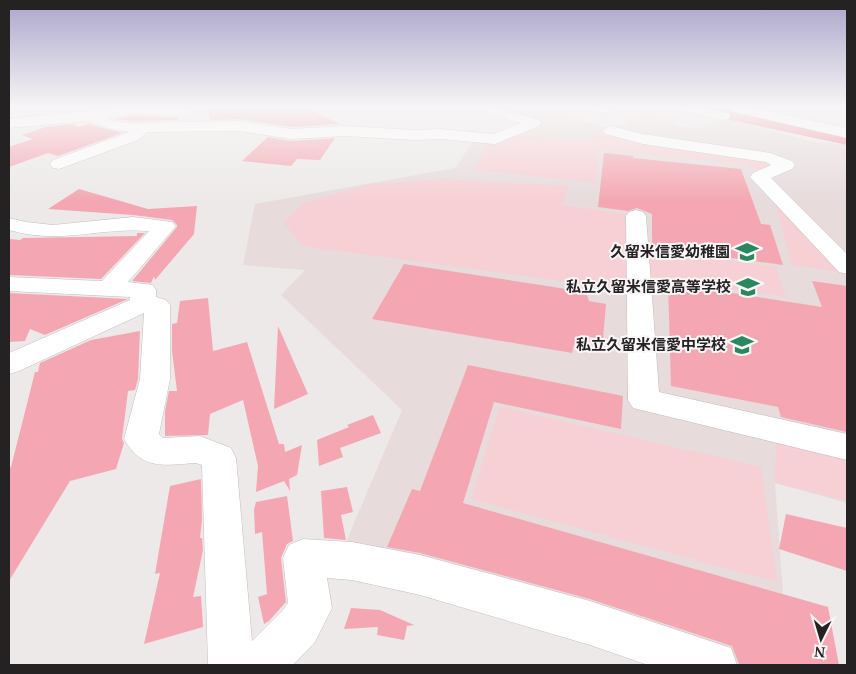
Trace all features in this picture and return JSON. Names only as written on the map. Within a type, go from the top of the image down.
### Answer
[{"type":"street","points":[[59,164],[125,139]]},
{"type":"street","points":[[269,146],[276,139]]},
{"type":"street","points":[[647,139],[770,158],[786,165],[759,177],[847,267]]},
{"type":"street","points":[[636,216],[644,400],[847,446]]},
{"type":"street","points":[[9,224],[26,230],[46,232],[68,232],[125,224],[165,226],[109,288]]},
{"type":"street","points":[[9,284],[144,290],[142,304]]},
{"type":"street","points":[[9,364],[142,304],[157,305],[155,379],[141,439],[157,452],[200,449],[219,458],[231,665]]},
{"type":"street","points":[[261,665],[299,626],[310,608],[303,558],[352,561],[420,575],[590,624],[714,665]]},
{"type":"shaded area","points":[[475,139],[805,139],[847,145],[847,503],[775,483],[783,594],[828,607],[835,665],[681,665],[338,561],[402,410],[281,295],[305,270],[243,265],[255,204],[455,168]]},
{"type":"shaded area","points":[[491,139],[561,139],[584,142],[589,139],[629,139],[767,160],[776,165],[759,170],[745,164],[599,150],[596,183],[475,170],[489,140]]},
{"type":"shaded area","points":[[443,179],[569,186],[562,205],[625,214],[628,290],[302,246],[284,223],[304,203],[369,184]]},
{"type":"shaded area","points":[[775,199],[846,273],[792,265]]},
{"type":"shaded area","points":[[647,249],[776,267],[786,297],[647,276]]},
{"type":"shaded area","points":[[500,407],[761,467],[777,582],[471,499]]},
{"type":"shaded area","points":[[776,440],[847,457],[847,501],[775,483]]},
{"type":"building","points":[[32,139],[104,139],[58,156],[48,153],[9,167],[9,147]]},
{"type":"building","points":[[265,139],[291,141],[334,139],[320,160],[297,159],[291,166],[242,161]]},
{"type":"building","points":[[604,153],[633,156],[633,158],[741,169],[761,224],[770,225],[783,265],[652,247],[652,214],[637,208],[628,211],[598,207]]},
{"type":"building","points":[[79,189],[148,209],[197,206],[194,234],[155,280],[154,276],[151,283],[132,281],[177,225],[172,220],[133,215],[48,209]]},
{"type":"building","points":[[137,233],[145,233],[101,279],[9,275],[9,239],[137,236]]},
{"type":"building","points":[[404,264],[586,292],[589,301],[606,304],[603,339],[585,336],[584,346],[574,344],[572,353],[372,319]]},
{"type":"building","points":[[812,281],[847,286],[847,432],[781,417],[778,407],[671,386],[668,283],[822,307]]},
{"type":"building","points":[[9,293],[128,299],[45,335],[30,329],[25,341],[9,342]]},
{"type":"building","points":[[208,298],[213,351],[247,342],[279,444],[284,444],[285,452],[302,445],[297,475],[289,479],[290,491],[284,481],[256,492],[258,466],[243,400],[210,414],[208,435],[165,436],[165,411],[169,391],[177,391],[172,351],[172,324],[177,323],[180,301]]},
{"type":"building","points":[[278,326],[308,394],[274,409]]},
{"type":"building","points":[[140,331],[138,379],[135,390],[128,391],[122,439],[124,443],[116,469],[70,481],[9,581],[9,468],[11,467],[35,372],[38,372],[40,363],[91,340]]},
{"type":"building","points":[[468,365],[623,396],[621,429],[494,402],[463,503],[828,607],[839,665],[742,665],[739,664],[732,646],[590,599],[420,553],[387,547],[412,489],[420,491]]},
{"type":"building","points":[[373,415],[381,433],[340,448],[343,457],[319,466],[317,440]]},
{"type":"building","points":[[201,479],[202,520],[200,538],[202,538],[203,550],[193,597],[201,596],[203,627],[144,644],[160,573],[155,574],[170,486]]},
{"type":"building","points":[[347,487],[353,512],[341,515],[346,540],[324,538],[321,491]]},
{"type":"building","points":[[287,496],[293,541],[287,544],[281,558],[286,602],[264,624],[258,597],[267,594],[262,532],[255,534],[254,509],[256,502]]},
{"type":"building","points":[[786,514],[847,528],[847,571],[779,549]]},
{"type":"building","points":[[351,608],[380,610],[414,625],[407,626],[404,640],[377,635],[378,627],[344,629]]},
{"type":"place","name":"久留米信愛幼稚園","points":[[747,252]]},
{"type":"place","name":"私立久留米信愛高等学校","points":[[748,287]]},
{"type":"place","name":"私立久留米信愛中学校","points":[[742,345]]}]
